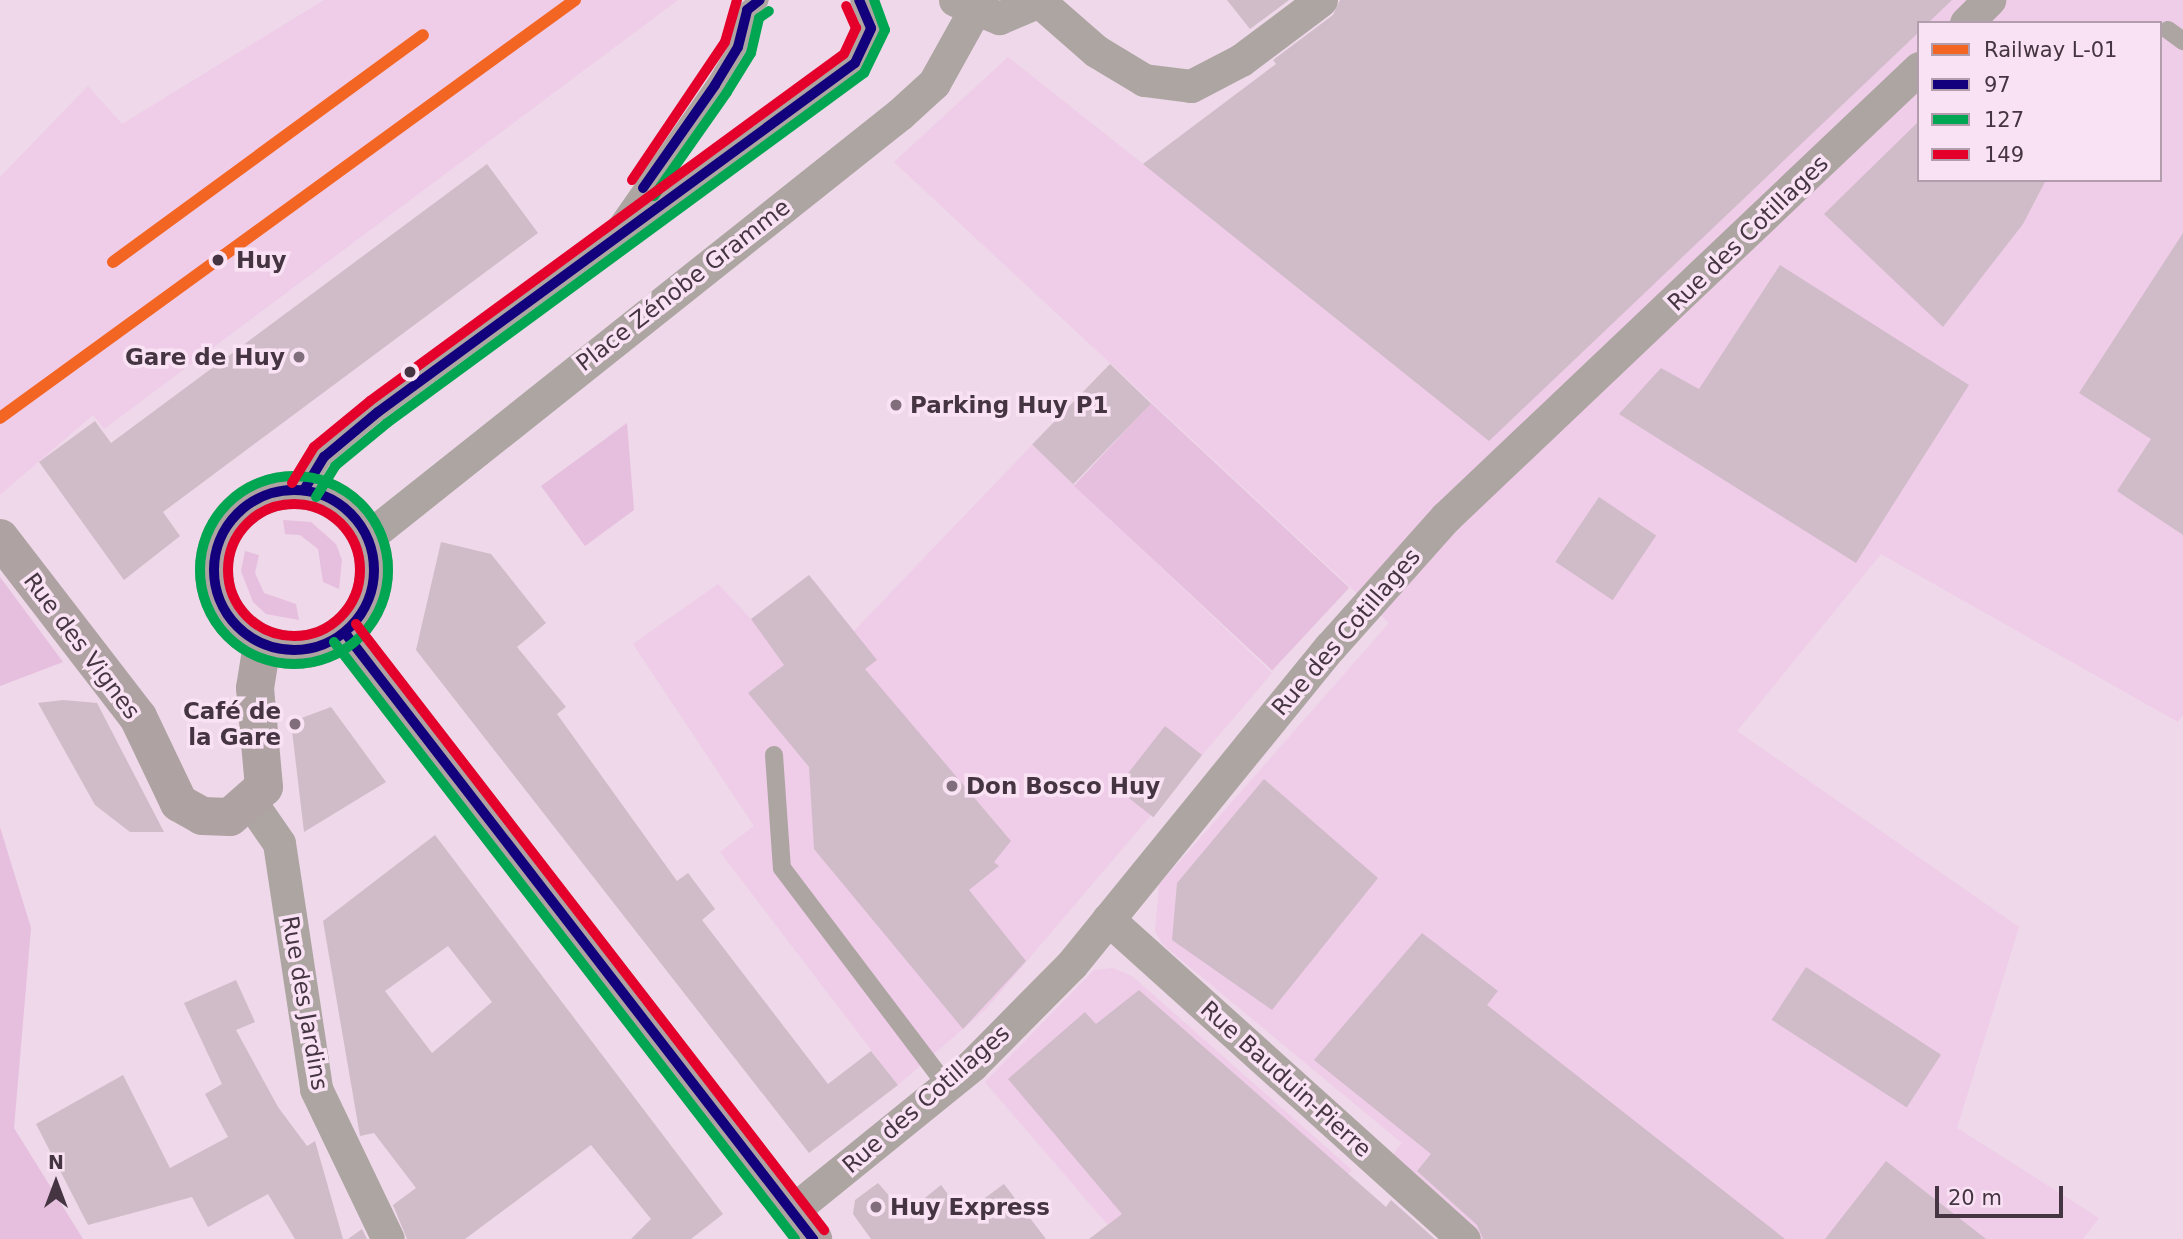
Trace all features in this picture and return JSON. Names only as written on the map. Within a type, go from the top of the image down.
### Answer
[{"type":"street","points":[[964,6],[999,18],[1041,1],[1096,51],[1144,80],[1191,86],[1241,60],[1321,0]]},
{"type":"street","points":[[1967,21],[1989,0]]},
{"type":"street","name":"Place Zénobe Gramme","points":[[368,537],[900,114],[934,83],[964,6]]},
{"type":"street","name":"Rue des Cotillages","points":[[803,1225],[1072,964],[1330,647],[1455,508],[1917,70]]},
{"type":"street","points":[[304,490],[342,505],[368,537],[373,589],[345,633],[319,648],[290,651],[262,645],[241,631],[215,588],[220,537],[254,500],[304,490]]},
{"type":"street","name":"Rue des Vignes","points":[[6,545],[138,717],[179,803],[202,816],[230,817],[252,804]]},
{"type":"street","points":[[345,633],[803,1225]]},
{"type":"street","points":[[252,804],[264,787],[265,761],[256,688],[262,645]]},
{"type":"street","name":"Rue des Jardins","points":[[252,804],[279,843],[316,1089],[388,1239]]},
{"type":"street","name":"Rue Bauduin-Pierre","points":[[1108,919],[1464,1239]]},
{"type":"lane","points":[[606,241],[715,85],[738,47],[747,10],[760,0]]},
{"type":"lane","points":[[304,490],[324,457],[378,412],[606,241],[855,64],[871,28],[859,0]]},
{"type":"lane","points":[[2168,30],[2183,41]]},
{"type":"lane","points":[[774,755],[782,868],[947,1086]]},
{"type":"shaded area","points":[[324,0],[678,0],[104,429],[93,415],[0,495],[0,177],[88,86],[122,124]]},
{"type":"shaded area","points":[[1362,0],[2183,0],[2183,715],[2178,722],[1881,554],[1737,731],[2019,927],[1957,1128],[2099,1218],[2083,1239],[1439,1239],[1378,1173],[1402,1143],[1163,945],[1155,931],[1159,885],[1389,623],[894,162],[1008,57],[1143,164]]},
{"type":"shaded area","points":[[1151,403],[1349,588],[1272,670],[1074,486]]},
{"type":"shaded area","points":[[627,423],[634,510],[585,546],[541,486]]},
{"type":"shaded area","name":"Don Bosco Huy","points":[[1032,445],[1272,673],[986,1009],[898,1085],[720,852],[754,826],[633,644],[718,584],[751,619],[809,575],[854,631]]},
{"type":"shaded area","points":[[283,520],[311,522],[336,544],[342,560],[339,589],[323,582],[318,549],[300,535],[285,534]]},
{"type":"shaded area","points":[[245,551],[259,555],[255,573],[264,593],[296,604],[299,620],[266,614],[253,602],[241,571]]},
{"type":"shaded area","points":[[0,577],[63,662],[0,686]]},
{"type":"shaded area","points":[[0,827],[31,928],[14,1128],[83,1239],[0,1239]]},
{"type":"shaded area","points":[[1113,968],[1132,976],[1352,1170],[1273,1239],[1120,1239],[985,1082],[1094,970]]},
{"type":"building","points":[[1227,0],[1289,0],[1250,29]]},
{"type":"building","points":[[1340,0],[1952,0],[1930,21],[1917,21],[1917,34],[1489,441],[1143,164],[1276,64],[1273,60],[1333,15]]},
{"type":"building","points":[[1917,123],[1917,182],[2045,182],[2023,224],[1943,327],[1824,214]]},
{"type":"building","name":"Gare de Huy","points":[[487,164],[538,233],[163,512],[180,536],[124,580],[39,462],[95,421],[111,443]]},
{"type":"building","points":[[2183,233],[2183,535],[2117,491],[2151,439],[2079,393]]},
{"type":"building","points":[[1780,265],[1969,385],[1856,563],[1619,414],[1661,368],[1699,389]]},
{"type":"building","points":[[1110,364],[1151,404],[1073,484],[1032,445]]},
{"type":"building","points":[[1599,497],[1656,536],[1613,600],[1555,562]]},
{"type":"building","points":[[441,542],[491,554],[546,623],[517,647],[566,707],[557,714],[677,881],[688,873],[715,909],[702,920],[828,1084],[871,1051],[898,1085],[809,1153],[416,650]]},
{"type":"building","points":[[809,575],[877,660],[865,669],[1011,841],[994,862],[999,866],[969,890],[1026,961],[963,1029],[814,849],[809,767],[748,693],[784,665],[751,619]]},
{"type":"building","points":[[63,700],[97,703],[164,832],[130,832],[95,805],[38,703]]},
{"type":"building","points":[[331,707],[386,782],[304,832],[291,722]]},
{"type":"building","points":[[1165,726],[1202,755],[1153,817],[1116,788]]},
{"type":"building","points":[[1264,779],[1378,878],[1272,1010],[1172,940],[1177,883]]},
{"type":"building","points":[[435,835],[723,1214],[691,1239],[631,1239],[651,1219],[591,1145],[465,1239],[407,1239],[393,1205],[416,1188],[374,1133],[360,1136],[323,921]],"holes":[[[448,946],[492,1002],[432,1053],[385,991]]]},
{"type":"building","points":[[1422,933],[1498,991],[1487,1005],[1785,1239],[1483,1239],[1477,1225],[1417,1171],[1431,1154],[1314,1060]]},
{"type":"building","points":[[1806,967],[1941,1055],[1907,1108],[1772,1020]]},
{"type":"building","points":[[236,980],[255,1022],[236,1030],[278,1107],[307,1146],[315,1141],[343,1239],[295,1239],[268,1194],[208,1227],[192,1197],[88,1225],[36,1124],[123,1075],[170,1168],[228,1137],[205,1094],[222,1084],[184,1003]]},
{"type":"building","points":[[1139,990],[1386,1207],[1391,1200],[1435,1239],[1089,1239],[1122,1214],[1008,1079],[1085,1012],[1096,1024]]},
{"type":"building","points":[[1886,1161],[1986,1239],[1825,1239]]},
{"type":"building","points":[[878,1183],[905,1214],[941,1185],[963,1214],[1004,1184],[1046,1239],[871,1239],[853,1214],[855,1200]]},
{"type":"building","points":[[362,1229],[367,1239],[348,1239]]},
{"type":"rail line","name":"L-01","points":[[0,418],[575,0]]},
{"type":"rail line","name":"L-01","points":[[113,262],[423,35]]},
{"type":"transit line","name":"149","points":[[632,180],[725,42],[737,0]]},
{"type":"transit line","name":"97","points":[[643,188],[715,85],[738,47],[747,10],[760,0]]},
{"type":"transit line","name":"97","points":[[304,490],[324,457],[378,412],[855,63],[871,28],[859,0]]},
{"type":"transit line","name":"127","points":[[316,497],[335,466],[387,423],[864,73],[885,30],[874,0]]},
{"type":"transit line","name":"149","points":[[292,483],[314,447],[370,401],[844,54],[856,28],[846,6]]},
{"type":"transit line","name":"127","points":[[654,196],[727,92],[751,53],[759,18],[769,11]]},
{"type":"transit line","name":"127","points":[[294,476],[330,483],[361,503],[381,534],[388,570],[381,606],[361,637],[330,657],[294,664],[258,657],[227,637],[207,606],[200,570],[207,534],[227,503],[258,483],[294,476]]},
{"type":"transit line","name":"97","points":[[294,490],[325,496],[351,513],[368,539],[374,570],[368,601],[351,627],[325,644],[294,650],[263,644],[237,627],[220,601],[214,570],[220,539],[237,513],[263,496],[294,490]]},
{"type":"transit line","name":"149","points":[[294,504],[319,509],[341,523],[355,545],[360,570],[355,595],[341,617],[319,631],[294,636],[269,631],[247,617],[233,595],[228,570],[233,545],[247,523],[269,509],[294,504]]},
{"type":"transit line","name":"149","points":[[356,624],[824,1230]]},
{"type":"transit line","name":"97","points":[[345,633],[813,1239]]},
{"type":"transit line","name":"127","points":[[334,642],[795,1239]]},
{"type":"place","name":"Huy","points":[[218,260]]},
{"type":"place","name":"Gare de Huy","points":[[299,357]]},
{"type":"place","name":"Parking Huy P1","points":[[896,405]]},
{"type":"place","name":"Café de la Gare","points":[[295,724]]},
{"type":"place","name":"Don Bosco Huy","points":[[952,786]]},
{"type":"place","name":"Huy Express","points":[[876,1207]]}]
